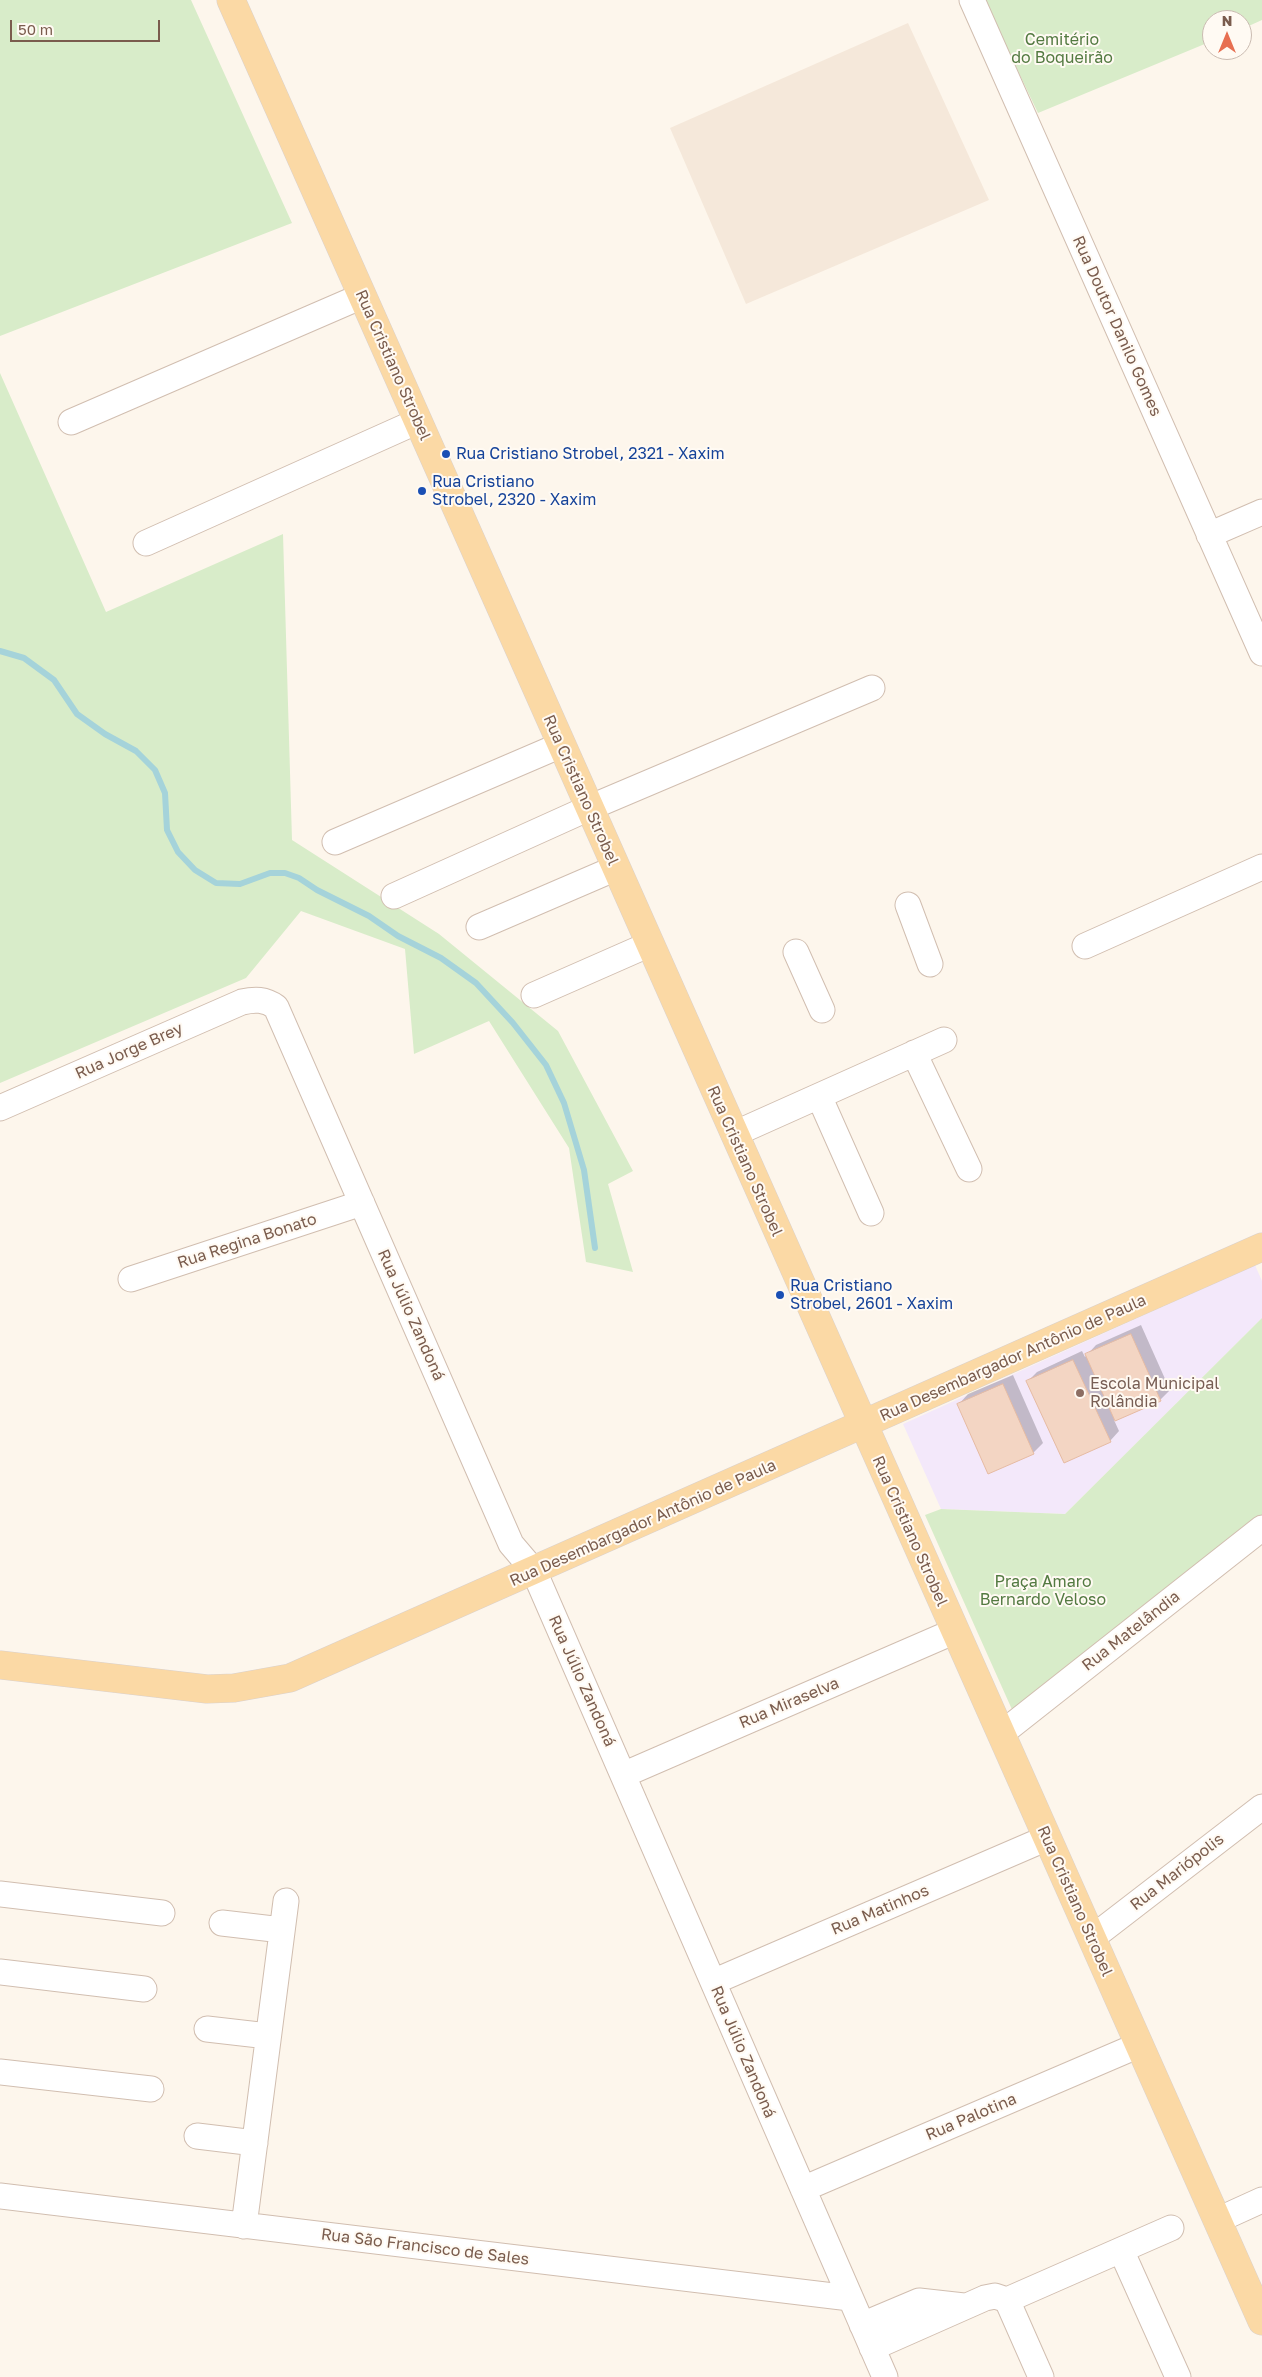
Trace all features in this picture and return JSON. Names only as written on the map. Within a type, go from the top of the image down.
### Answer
[{"type":"main road","name":"Rua Cristiano Strobel","points":[[231,0],[1262,2320]]},
{"type":"main road","name":"Rua Desembargador Antônio de Paula","points":[[0,1665],[206,1689],[263,1684],[290,1678],[314,1669],[1262,1247]]},
{"type":"street","name":"Rua Doutor Danilo Gomes","points":[[972,0],[1262,653]]},
{"type":"street","points":[[71,422],[362,296]]},
{"type":"street","points":[[146,543],[418,420]]},
{"type":"street","points":[[1209,535],[1262,512]]},
{"type":"street","points":[[394,896],[589,808],[872,688]]},
{"type":"street","points":[[335,842],[561,745]]},
{"type":"street","points":[[1085,946],[1262,867]]},
{"type":"street","points":[[479,927],[616,868]]},
{"type":"street","points":[[908,905],[930,964]]},
{"type":"street","points":[[534,996],[650,944]]},
{"type":"street","points":[[796,952],[822,1010]]},
{"type":"street","name":"Rua Jorge Brey","points":[[0,1108],[242,1002],[260,1000]]},
{"type":"street","name":"Rua Júlio Zandoná","points":[[260,1000],[269,1002],[280,1014],[511,1544],[534,1571],[885,2377]]},
{"type":"street","points":[[734,1134],[944,1040]]},
{"type":"street","points":[[914,1053],[969,1169]]},
{"type":"street","points":[[819,1096],[871,1213]]},
{"type":"street","name":"Rua Regina Bonato","points":[[131,1279],[362,1204]]},
{"type":"street","name":"Rua Matelândia","points":[[1000,1734],[1262,1528]]},
{"type":"street","name":"Rua Miraselva","points":[[623,1775],[955,1631]]},
{"type":"street","name":"Rua Mariópolis","points":[[1092,1938],[1262,1807]]},
{"type":"street","name":"Rua Matinhos","points":[[713,1982],[1047,1838]]},
{"type":"street","points":[[0,1894],[162,1913]]},
{"type":"street","points":[[244,2226],[286,1901]]},
{"type":"street","points":[[222,1922],[282,1930]]},
{"type":"street","points":[[0,1972],[144,1989]]},
{"type":"street","points":[[207,2029],[268,2036]]},
{"type":"street","name":"Rua Palotina","points":[[803,2189],[1139,2045]]},
{"type":"street","points":[[0,2072],[151,2089]]},
{"type":"street","points":[[197,2136],[255,2143]]},
{"type":"street","name":"Rua São Francisco de Sales","points":[[0,2196],[850,2298]]},
{"type":"street","points":[[1218,2220],[1262,2200]]},
{"type":"street","points":[[872,2348],[964,2306],[994,2296],[1007,2300],[1171,2228]]},
{"type":"street","points":[[1121,2250],[1178,2377]]},
{"type":"street","points":[[1007,2300],[1041,2377]]},
{"type":"street","points":[[862,2325],[919,2301],[964,2306]]},
{"type":"shaded area","points":[[908,23],[989,200],[746,304],[670,128]]},
{"type":"shaded area","name":"Escola Municipal Rolândia","points":[[1255,1265],[1262,1281],[1262,1318],[1065,1514],[941,1509],[903,1424]]},
{"type":"green space","points":[[0,0],[191,0],[292,223],[0,336]]},
{"type":"green space","name":"Cemitério do Boqueirão","points":[[984,0],[1262,0],[1262,20],[1252,24],[1252,10],[1202,10],[1202,45],[1038,113]]},
{"type":"green space","points":[[0,373],[106,612],[283,534],[292,840],[439,934],[558,1031],[633,1171],[608,1184],[633,1272],[586,1262],[569,1148],[489,1021],[414,1054],[405,949],[301,911],[246,978],[0,1083]]},
{"type":"green space","name":"Praça Amaro Bernardo Veloso","points":[[1262,1318],[1262,1515],[1014,1714],[925,1515],[941,1509],[1065,1514]]},
{"type":"building","points":[[1131,1334],[1161,1401],[1115,1421],[1085,1354]]},
{"type":"building","points":[[1073,1360],[1111,1442],[1064,1463],[1026,1381]]},
{"type":"building","points":[[1003,1384],[1034,1454],[988,1474],[957,1404]]},
{"type":"waterway","points":[[0,651],[24,658],[54,680],[77,714],[105,734],[136,751],[155,770],[165,793],[167,830],[178,852],[195,870],[216,883],[240,884],[270,873],[285,873],[299,878],[317,890],[369,916],[398,936],[441,958],[476,983],[513,1023],[546,1065],[564,1103],[584,1170],[595,1248]]},
{"type":"place","name":"Rua Cristiano Strobel, 2321 - Xaxim","points":[[446,454]]},
{"type":"place","name":"Rua Cristiano Strobel, 2320 - Xaxim","points":[[422,491]]},
{"type":"place","name":"Rua Cristiano Strobel, 2601 - Xaxim","points":[[780,1295]]},
{"type":"place","name":"Escola Municipal Rolândia","points":[[1080,1393]]}]
